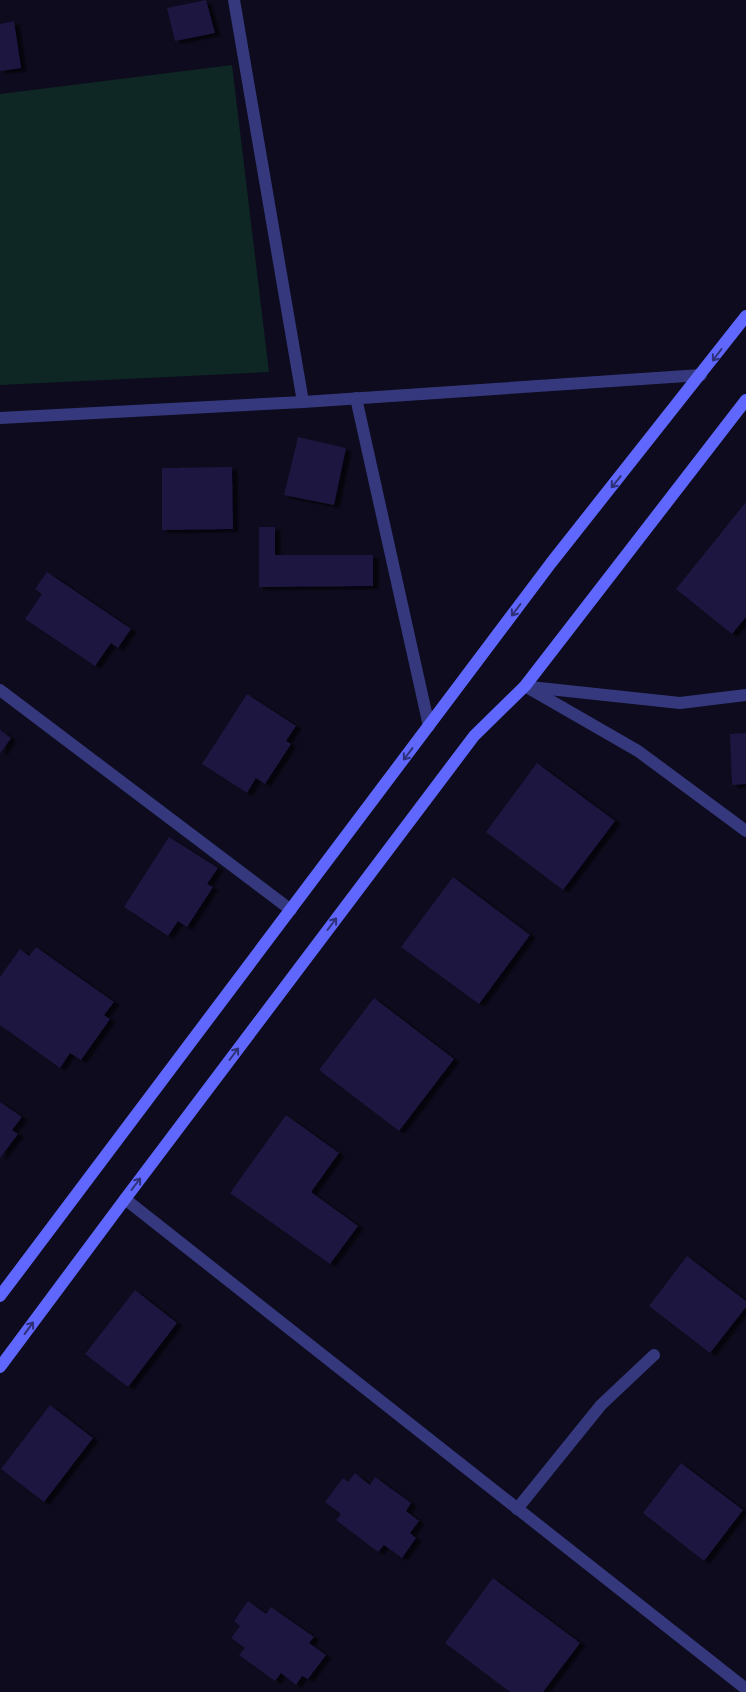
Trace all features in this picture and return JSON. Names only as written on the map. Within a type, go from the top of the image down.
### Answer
[{"type":"main road","points":[[0,1296],[551,563],[746,316]]},
{"type":"main road","points":[[0,1367],[125,1198],[474,736],[525,686],[746,400]]},
{"type":"street","points":[[234,0],[303,402]]},
{"type":"street","points":[[0,418],[303,402],[701,375]]},
{"type":"street","points":[[356,398],[429,726]]},
{"type":"street","points":[[525,686],[680,704],[746,695]]},
{"type":"street","points":[[525,686],[638,751],[746,831]]},
{"type":"street","points":[[0,690],[290,910]]},
{"type":"street","points":[[125,1198],[746,1689]]},
{"type":"street","points":[[517,1509],[601,1405],[654,1354]]},
{"type":"green space","points":[[232,65],[269,372],[0,385],[0,94]]},
{"type":"building","points":[[206,0],[215,33],[175,41],[167,8]]},
{"type":"building","points":[[14,21],[21,68],[0,71],[0,24]]},
{"type":"building","points":[[298,437],[346,448],[334,505],[284,495]]},
{"type":"building","points":[[232,467],[233,529],[162,530],[162,468]]},
{"type":"building","points":[[746,502],[746,617],[732,634],[676,589]]},
{"type":"building","points":[[259,527],[275,527],[275,555],[373,555],[373,586],[259,587]]},
{"type":"building","points":[[47,572],[131,629],[118,648],[111,643],[95,666],[25,619],[42,594],[35,589]]},
{"type":"building","points":[[247,694],[296,726],[286,741],[291,744],[265,784],[256,778],[247,793],[202,764]]},
{"type":"building","points":[[0,730],[11,738],[0,754]]},
{"type":"building","points":[[746,733],[746,784],[732,785],[730,734]]},
{"type":"building","points":[[537,763],[615,821],[563,890],[486,832]]},
{"type":"building","points":[[169,837],[218,868],[207,884],[213,887],[187,927],[178,921],[168,936],[124,907]]},
{"type":"building","points":[[453,877],[530,935],[479,1004],[401,947]]},
{"type":"building","points":[[36,947],[114,1002],[104,1015],[110,1019],[81,1060],[70,1053],[60,1068],[0,1025],[0,977],[20,949],[29,956]]},
{"type":"building","points":[[374,998],[454,1059],[399,1131],[319,1070]]},
{"type":"building","points":[[0,1102],[22,1117],[12,1130],[18,1134],[0,1158]]},
{"type":"building","points":[[286,1115],[339,1153],[311,1192],[358,1226],[330,1264],[230,1193]]},
{"type":"building","points":[[687,1256],[746,1301],[746,1307],[710,1353],[649,1306]]},
{"type":"building","points":[[135,1290],[177,1323],[128,1387],[85,1354]]},
{"type":"building","points":[[50,1405],[93,1438],[44,1502],[1,1469]]},
{"type":"building","points":[[681,1463],[743,1510],[704,1561],[643,1513]]},
{"type":"building","points":[[355,1473],[370,1485],[375,1477],[411,1503],[406,1511],[419,1521],[410,1533],[416,1538],[402,1558],[384,1545],[378,1552],[336,1520],[341,1514],[325,1502],[343,1478],[348,1482]]},
{"type":"building","points":[[493,1578],[580,1643],[543,1692],[510,1692],[445,1643]]},
{"type":"building","points":[[248,1601],[266,1614],[271,1607],[314,1637],[309,1643],[326,1655],[308,1679],[302,1676],[296,1685],[281,1673],[275,1681],[239,1655],[245,1648],[231,1638],[240,1626],[234,1621]]}]
